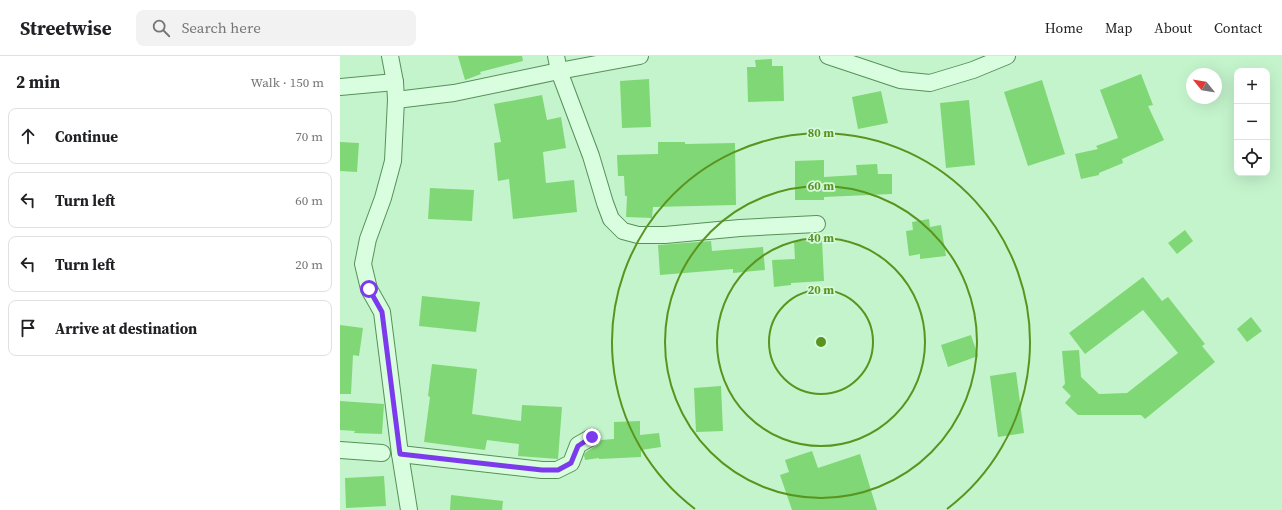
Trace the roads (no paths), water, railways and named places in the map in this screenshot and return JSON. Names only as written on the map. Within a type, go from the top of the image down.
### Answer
[{"type":"street","points":[[390,56],[395,82],[396,100],[393,161],[383,198],[368,239],[363,264],[369,289],[382,312],[400,454],[409,510]]},
{"type":"street","points":[[396,100],[454,94],[557,64],[640,56]]},
{"type":"street","points":[[828,56],[900,80],[930,83],[973,70],[1007,56]]},
{"type":"street","points":[[557,64],[591,156],[611,219],[623,231],[638,235],[665,235],[740,228],[817,224]]},
{"type":"street","points":[[340,87],[395,82]]},
{"type":"street","points":[[400,454],[520,468],[558,470],[571,463],[578,446],[592,437]]},
{"type":"street","points":[[340,450],[382,453]]}]
